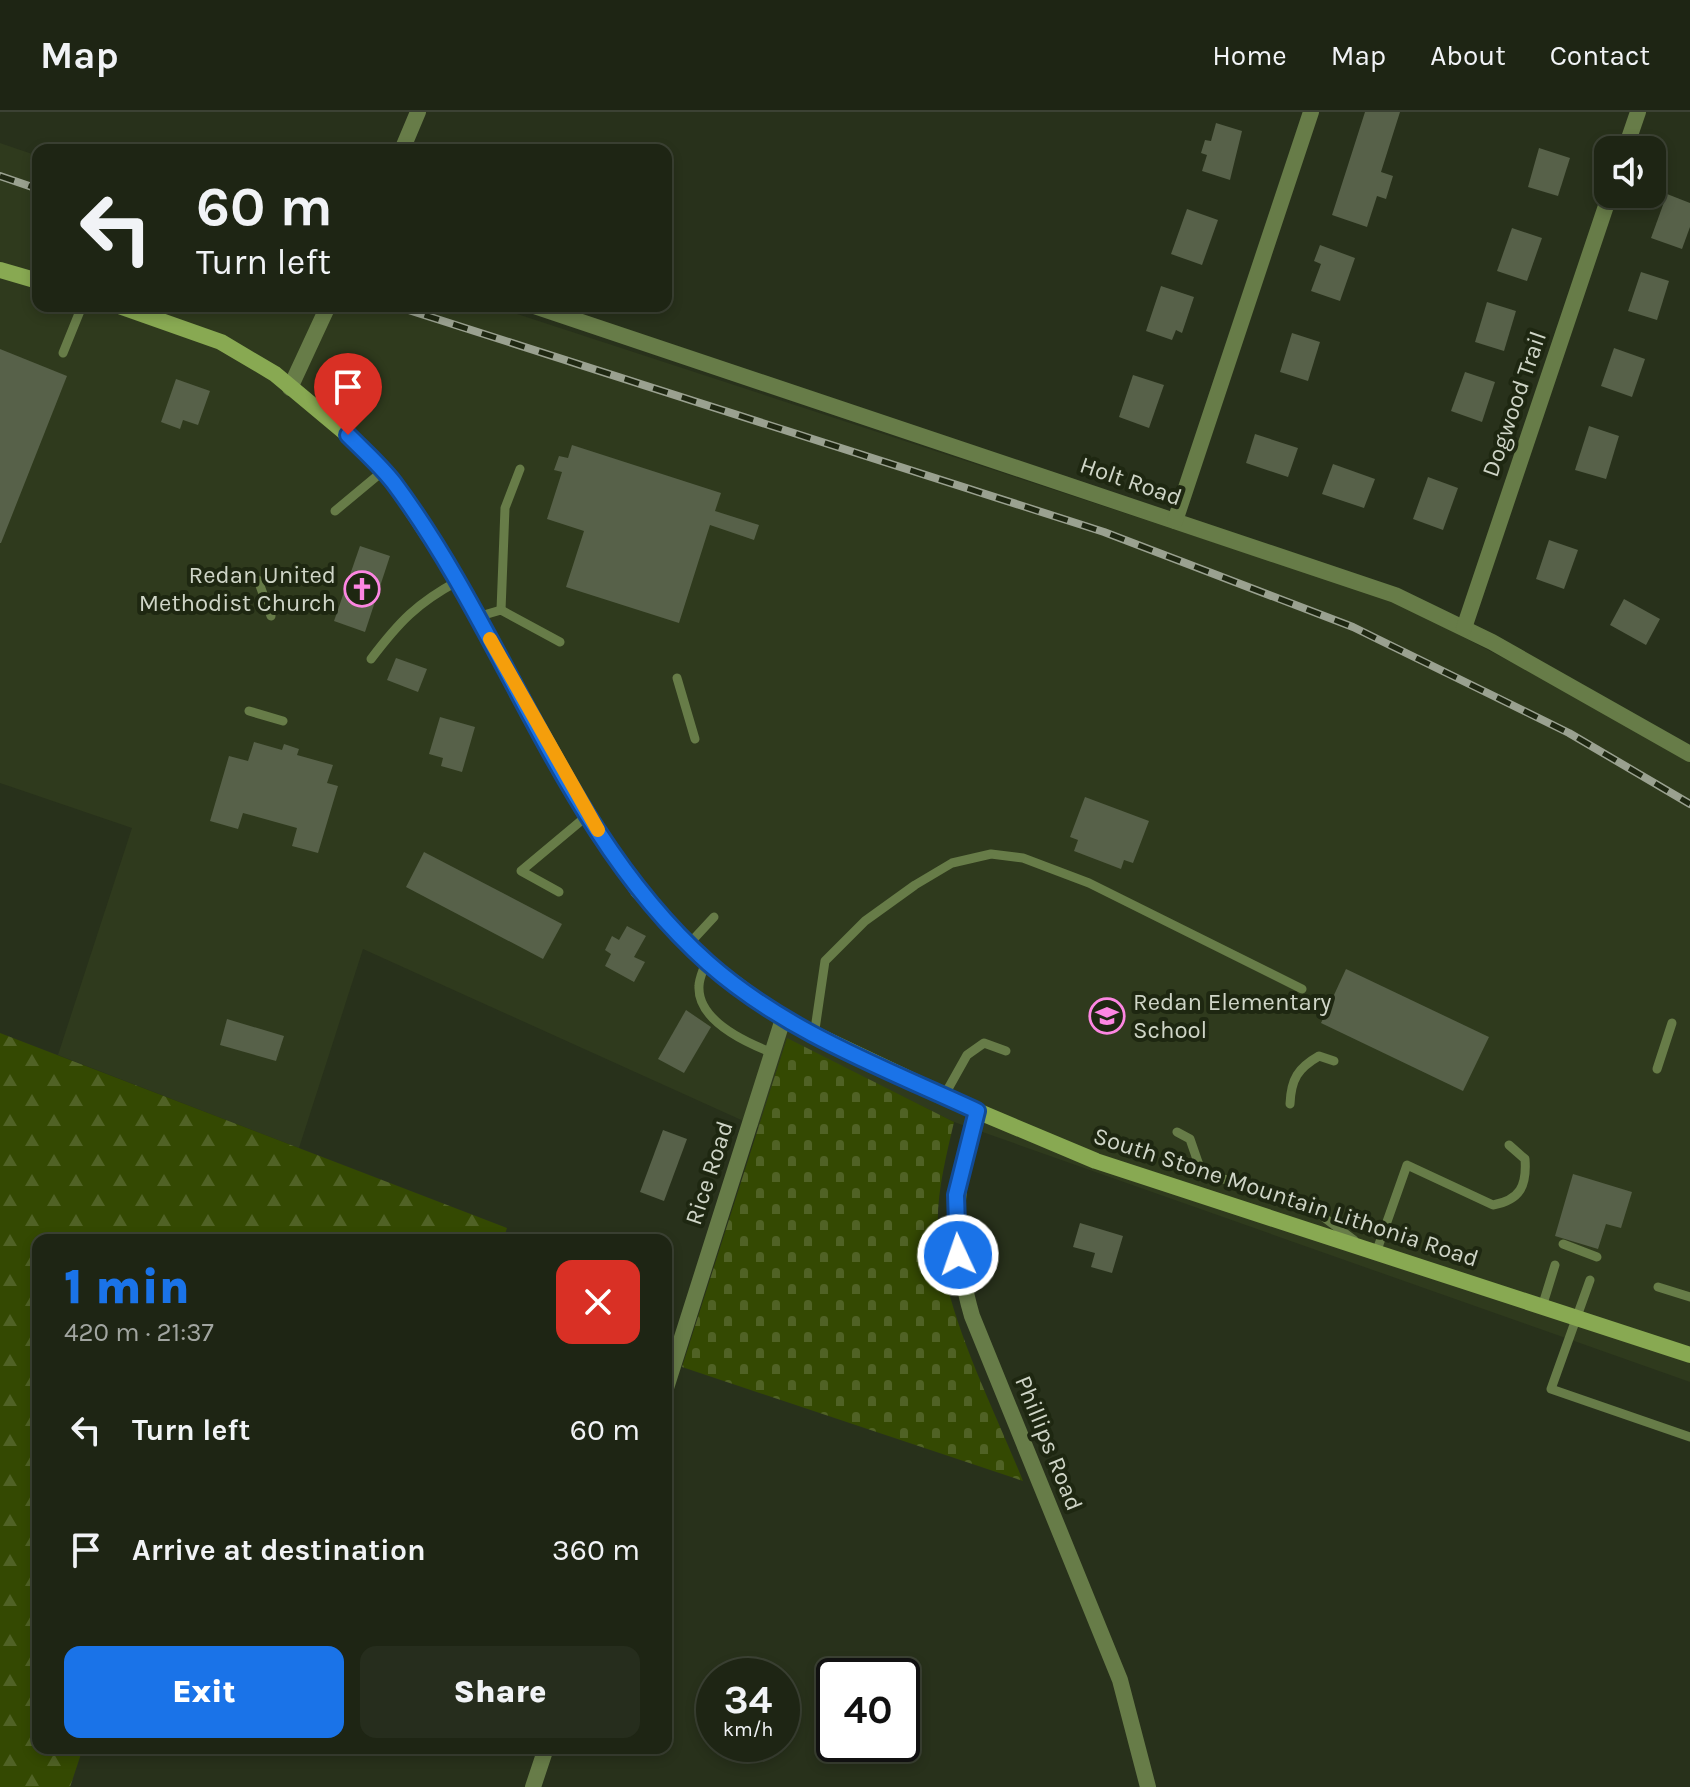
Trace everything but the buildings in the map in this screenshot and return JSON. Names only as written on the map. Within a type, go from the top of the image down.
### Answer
[{"type":"main road","points":[[0,270],[32,279]]},
{"type":"main road","name":"South Stone Mountain Lithonia Road","points":[[136,312],[221,342],[290,388],[348,435],[383,471],[458,581],[588,815],[638,891],[706,961],[783,1019],[977,1111],[1176,1190],[1377,1250],[1690,1355]]},
{"type":"street","points":[[405,144],[418,112]]},
{"type":"street","points":[[1175,521],[1311,112]]},
{"type":"street","points":[[1630,136],[1638,112]]},
{"type":"street","name":"Dogwood Trail","points":[[1464,628],[1605,208]]},
{"type":"street","points":[[290,388],[325,312]]},
{"type":"street","name":"Holt Road","points":[[552,312],[1395,595],[1608,705],[1690,754]]},
{"type":"street","name":"Rice Road","points":[[672,1369],[783,1019]]},
{"type":"street","name":"Phillips Road","points":[[977,1111],[956,1195],[955,1233],[961,1277],[972,1316],[1120,1680],[1148,1787]]},
{"type":"street","points":[[533,1787],[544,1754]]},
{"type":"lane","points":[[63,353],[80,312]]},
{"type":"lane","points":[[501,610],[505,508],[520,469]]},
{"type":"lane","points":[[335,511],[383,471]]},
{"type":"lane","points":[[258,580],[271,616]]},
{"type":"lane","points":[[371,659],[401,620],[424,599],[458,581]]},
{"type":"lane","points":[[477,617],[501,610],[560,642]]},
{"type":"lane","points":[[677,678],[695,739]]},
{"type":"lane","points":[[249,711],[283,721]]},
{"type":"lane","points":[[559,892],[521,871],[588,815]]},
{"type":"lane","points":[[814,1036],[825,961],[865,921],[915,885],[952,863],[991,854],[1023,858],[1089,883],[1302,989]]},
{"type":"lane","points":[[689,944],[714,917]]},
{"type":"lane","points":[[706,961],[698,988],[706,1009],[722,1026],[773,1053]]},
{"type":"lane","points":[[1657,1069],[1672,1023]]},
{"type":"lane","points":[[944,1096],[967,1055],[984,1043],[1006,1051]]},
{"type":"lane","points":[[1290,1104],[1291,1087],[1300,1067],[1319,1056],[1334,1061]]},
{"type":"lane","points":[[1177,1132],[1190,1139],[1200,1168],[1212,1175],[1314,1210],[1360,1245]]},
{"type":"lane","points":[[1377,1250],[1407,1165],[1493,1205],[1520,1195],[1526,1177],[1525,1159],[1509,1145]]},
{"type":"lane","points":[[1563,1244],[1597,1257]]},
{"type":"lane","points":[[1542,1307],[1555,1265]]},
{"type":"lane","points":[[1590,1280],[1551,1389],[1690,1437]]},
{"type":"lane","points":[[1658,1287],[1690,1297]]},
{"type":"shaded area","points":[[0,143],[32,154],[32,312],[511,312],[1396,602],[1690,755],[1690,1382],[954,1122],[787,1039],[759,1128],[363,949],[299,1148],[58,1055],[132,828],[0,783]]},
{"type":"green space","points":[[0,1033],[507,1228],[505,1234],[32,1234],[32,1754],[81,1754],[70,1787],[0,1787]]},
{"type":"green space","points":[[787,1038],[954,1122],[939,1204],[942,1262],[971,1358],[1023,1481],[682,1367]]},
{"type":"railway","points":[[0,176],[32,187]]},
{"type":"railway","points":[[415,312],[1104,532],[1353,627],[1569,733],[1690,804]]},
{"type":"slow traffic","points":[[490,639],[598,830]]},
{"type":"place","name":"Redan United Methodist Church","points":[[362,589]]},
{"type":"place","name":"Redan Elementary School","points":[[1107,1016]]},
{"type":"route","points":[[348,435],[393,482],[449,567],[582,805],[638,891],[708,963],[783,1019],[977,1111],[964,1151],[956,1195],[958,1255]]}]
